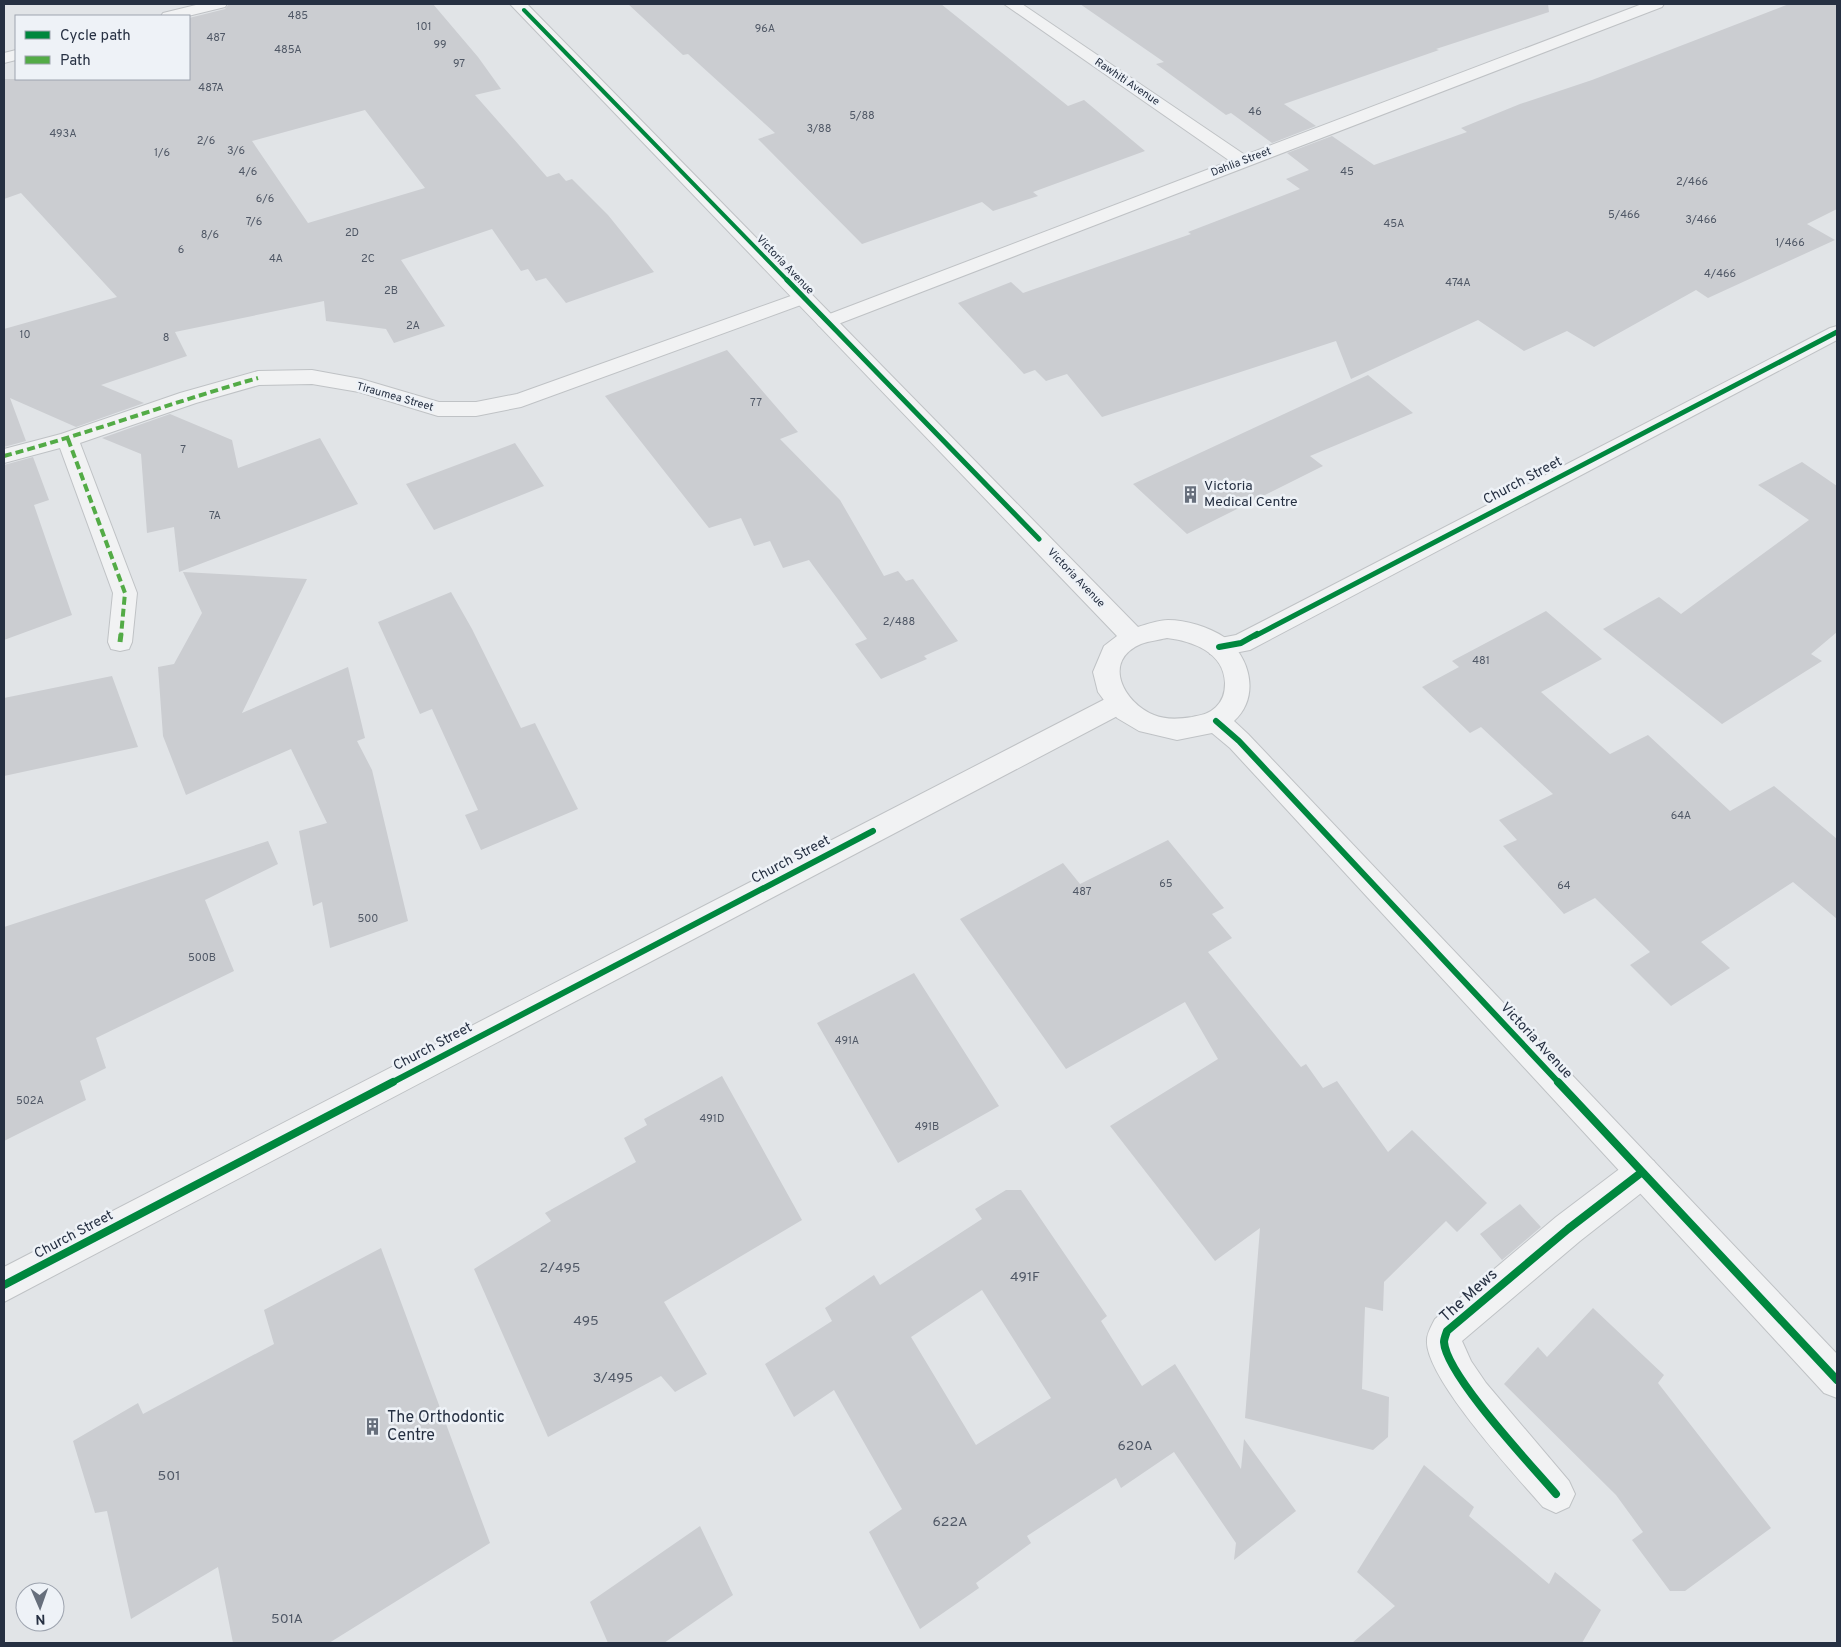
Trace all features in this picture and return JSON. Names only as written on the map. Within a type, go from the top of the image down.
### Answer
[{"type":"street","points":[[173,15],[218,4]]},
{"type":"street","name":"Victoria Avenue","points":[[518,4],[1132,636]]},
{"type":"street","name":"Rawhiti Avenue","points":[[1012,4],[1242,161]]},
{"type":"street","name":"Dahlia Street","points":[[826,322],[1242,161],[1656,4]]},
{"type":"street","name":"Tiraumea Street","points":[[4,456],[68,439],[188,398],[258,378],[312,377],[361,386],[438,409],[476,409],[521,400],[802,298]]},
{"type":"street","name":"Church Street","points":[[1219,647],[1241,642],[1837,332]]},
{"type":"street","points":[[68,439],[125,592],[120,642]]},
{"type":"street","points":[[1167,629],[1186,631],[1203,637],[1219,647],[1232,662],[1238,678],[1238,694],[1230,709],[1216,721],[1197,728],[1176,730],[1161,728],[1133,717],[1118,704],[1108,690],[1105,674],[1109,658],[1117,646],[1132,636],[1148,631],[1167,629]]},
{"type":"street","name":"Church Street","points":[[4,1285],[1118,704]]},
{"type":"street","name":"Victoria Avenue","points":[[1216,721],[1239,741],[1837,1380]]},
{"type":"street","name":"The Mews","points":[[1556,1494],[1491,1418],[1452,1366],[1444,1343],[1447,1331],[1568,1229],[1642,1172]]},
{"type":"building","points":[[229,4],[433,4],[478,57],[501,89],[475,95],[547,177],[559,173],[566,181],[572,179],[608,215],[654,272],[566,303],[546,278],[536,281],[528,269],[521,271],[492,229],[401,260],[445,326],[394,343],[386,329],[326,321],[324,301],[175,332],[187,356],[101,385],[144,403],[76,427],[10,398],[26,441],[4,447],[4,329],[117,297],[21,193],[4,199],[4,79],[190,80],[190,18],[225,9]],"holes":[[[365,110],[425,188],[308,223],[252,141]]]},
{"type":"building","points":[[628,4],[941,4],[1068,106],[1084,100],[1145,151],[1033,192],[1038,196],[993,211],[982,202],[862,244],[758,139],[775,133],[688,54],[683,55]]},
{"type":"building","points":[[1080,4],[1548,4],[1549,12],[1436,49],[1439,50],[1284,104],[1316,126],[1272,143],[1231,113],[1226,115],[1156,64],[1164,62]]},
{"type":"building","points":[[1789,4],[1837,4],[1837,209],[1807,224],[1835,240],[1708,298],[1696,290],[1594,347],[1567,331],[1524,351],[1478,320],[1351,379],[1336,341],[1102,417],[1067,374],[1046,381],[1035,370],[1024,374],[958,303],[1011,282],[1023,293],[1191,234],[1188,232],[1300,189],[1286,179],[1309,170],[1287,153],[1332,136],[1374,165],[1467,132],[1461,128],[1520,104],[1592,80]]},
{"type":"building","points":[[727,350],[798,432],[780,439],[840,500],[884,576],[898,571],[906,581],[913,579],[958,641],[924,656],[927,659],[881,679],[855,644],[867,639],[809,560],[783,568],[770,541],[754,546],[741,518],[709,528],[605,396]]},
{"type":"building","points":[[1368,375],[1413,413],[1310,456],[1323,466],[1187,534],[1133,484]]},
{"type":"building","points":[[170,414],[232,440],[238,468],[320,438],[358,504],[179,572],[174,527],[147,533],[141,454],[102,438]]},
{"type":"building","points":[[515,443],[544,486],[434,530],[406,484]]},
{"type":"building","points":[[33,457],[49,500],[34,505],[72,615],[4,640],[4,465]]},
{"type":"building","points":[[1802,462],[1837,486],[1837,632],[1811,654],[1822,661],[1722,724],[1603,629],[1659,597],[1681,614],[1809,520],[1758,485]]},
{"type":"building","points":[[183,572],[307,579],[242,713],[348,667],[365,738],[357,741],[372,770],[408,921],[330,948],[322,902],[313,906],[299,831],[327,823],[291,749],[186,795],[163,736],[158,667],[174,664],[202,613]]},
{"type":"building","points":[[451,592],[472,629],[521,728],[535,723],[578,809],[481,850],[465,815],[478,810],[432,709],[420,714],[378,622]]},
{"type":"building","points":[[1546,611],[1602,659],[1541,692],[1610,754],[1648,735],[1730,811],[1774,786],[1837,839],[1837,919],[1793,882],[1701,942],[1730,968],[1671,1006],[1630,965],[1650,952],[1595,898],[1564,914],[1503,846],[1517,840],[1499,820],[1553,794],[1481,727],[1470,733],[1422,687],[1459,667],[1452,661]]},
{"type":"building","points":[[112,676],[138,747],[4,776],[4,698]]},
{"type":"building","points":[[1168,840],[1224,908],[1212,914],[1232,938],[1208,952],[1301,1067],[1306,1064],[1323,1088],[1337,1081],[1388,1152],[1412,1130],[1487,1203],[1457,1232],[1446,1221],[1384,1282],[1383,1311],[1365,1307],[1362,1389],[1389,1397],[1388,1437],[1373,1450],[1245,1418],[1260,1228],[1215,1261],[1110,1126],[1218,1059],[1185,1002],[1066,1069],[960,919],[1063,863],[1080,884]]},
{"type":"building","points":[[268,841],[278,864],[205,900],[234,971],[96,1038],[106,1068],[80,1081],[86,1100],[4,1141],[4,927]]},
{"type":"building","points":[[914,973],[999,1106],[898,1163],[817,1023]]},
{"type":"building","points":[[722,1076],[802,1220],[664,1302],[707,1374],[675,1392],[661,1376],[548,1437],[474,1269],[551,1221],[545,1213],[636,1162],[624,1138],[647,1125],[644,1119]]},
{"type":"building","points":[[1006,1190],[1021,1190],[1107,1316],[1101,1321],[1142,1386],[1175,1364],[1241,1469],[1244,1439],[1296,1511],[1234,1560],[1236,1543],[1174,1452],[1121,1488],[1116,1478],[1027,1536],[1031,1543],[976,1583],[979,1588],[920,1629],[869,1532],[902,1509],[834,1390],[794,1417],[765,1364],[832,1321],[825,1308],[874,1275],[880,1285],[982,1219],[975,1209]],"holes":[[[982,1290],[1051,1398],[976,1445],[911,1337]]]},
{"type":"building","points":[[1520,1204],[1541,1227],[1502,1260],[1480,1234]]},
{"type":"building","points":[[381,1248],[490,1543],[329,1643],[233,1643],[218,1567],[131,1619],[107,1511],[95,1513],[73,1441],[138,1403],[143,1414],[274,1344],[264,1310]]},
{"type":"building","points":[[1593,1308],[1664,1375],[1658,1383],[1771,1528],[1685,1591],[1670,1591],[1632,1540],[1643,1532],[1616,1495],[1504,1384],[1538,1347],[1547,1357]]},
{"type":"building","points":[[1424,1465],[1474,1507],[1469,1516],[1549,1584],[1555,1572],[1601,1610],[1582,1643],[1352,1643],[1395,1606],[1357,1572]]},
{"type":"building","points":[[700,1526],[733,1595],[664,1643],[608,1643],[590,1602]]},
{"type":"marked path","points":[[4,456],[68,439],[188,398],[258,378]]},
{"type":"marked path","points":[[68,439],[125,593],[120,642]]},
{"type":"cycle path","points":[[524,10],[1039,539]]},
{"type":"cycle path","points":[[1219,647],[1241,643],[1837,332]]},
{"type":"cycle path","points":[[1216,721],[1239,741],[1837,1380]]},
{"type":"cycle path","points":[[4,1285],[873,831]]},
{"type":"cycle path","points":[[1556,1494],[1473,1396],[1448,1356],[1444,1342],[1445,1338],[1447,1331],[1568,1229],[1642,1172]]},
{"type":"place","name":"Victoria Medical Centre","points":[[1190,494]]},
{"type":"place","name":"The Orthodontic Centre","points":[[373,1427]]}]
